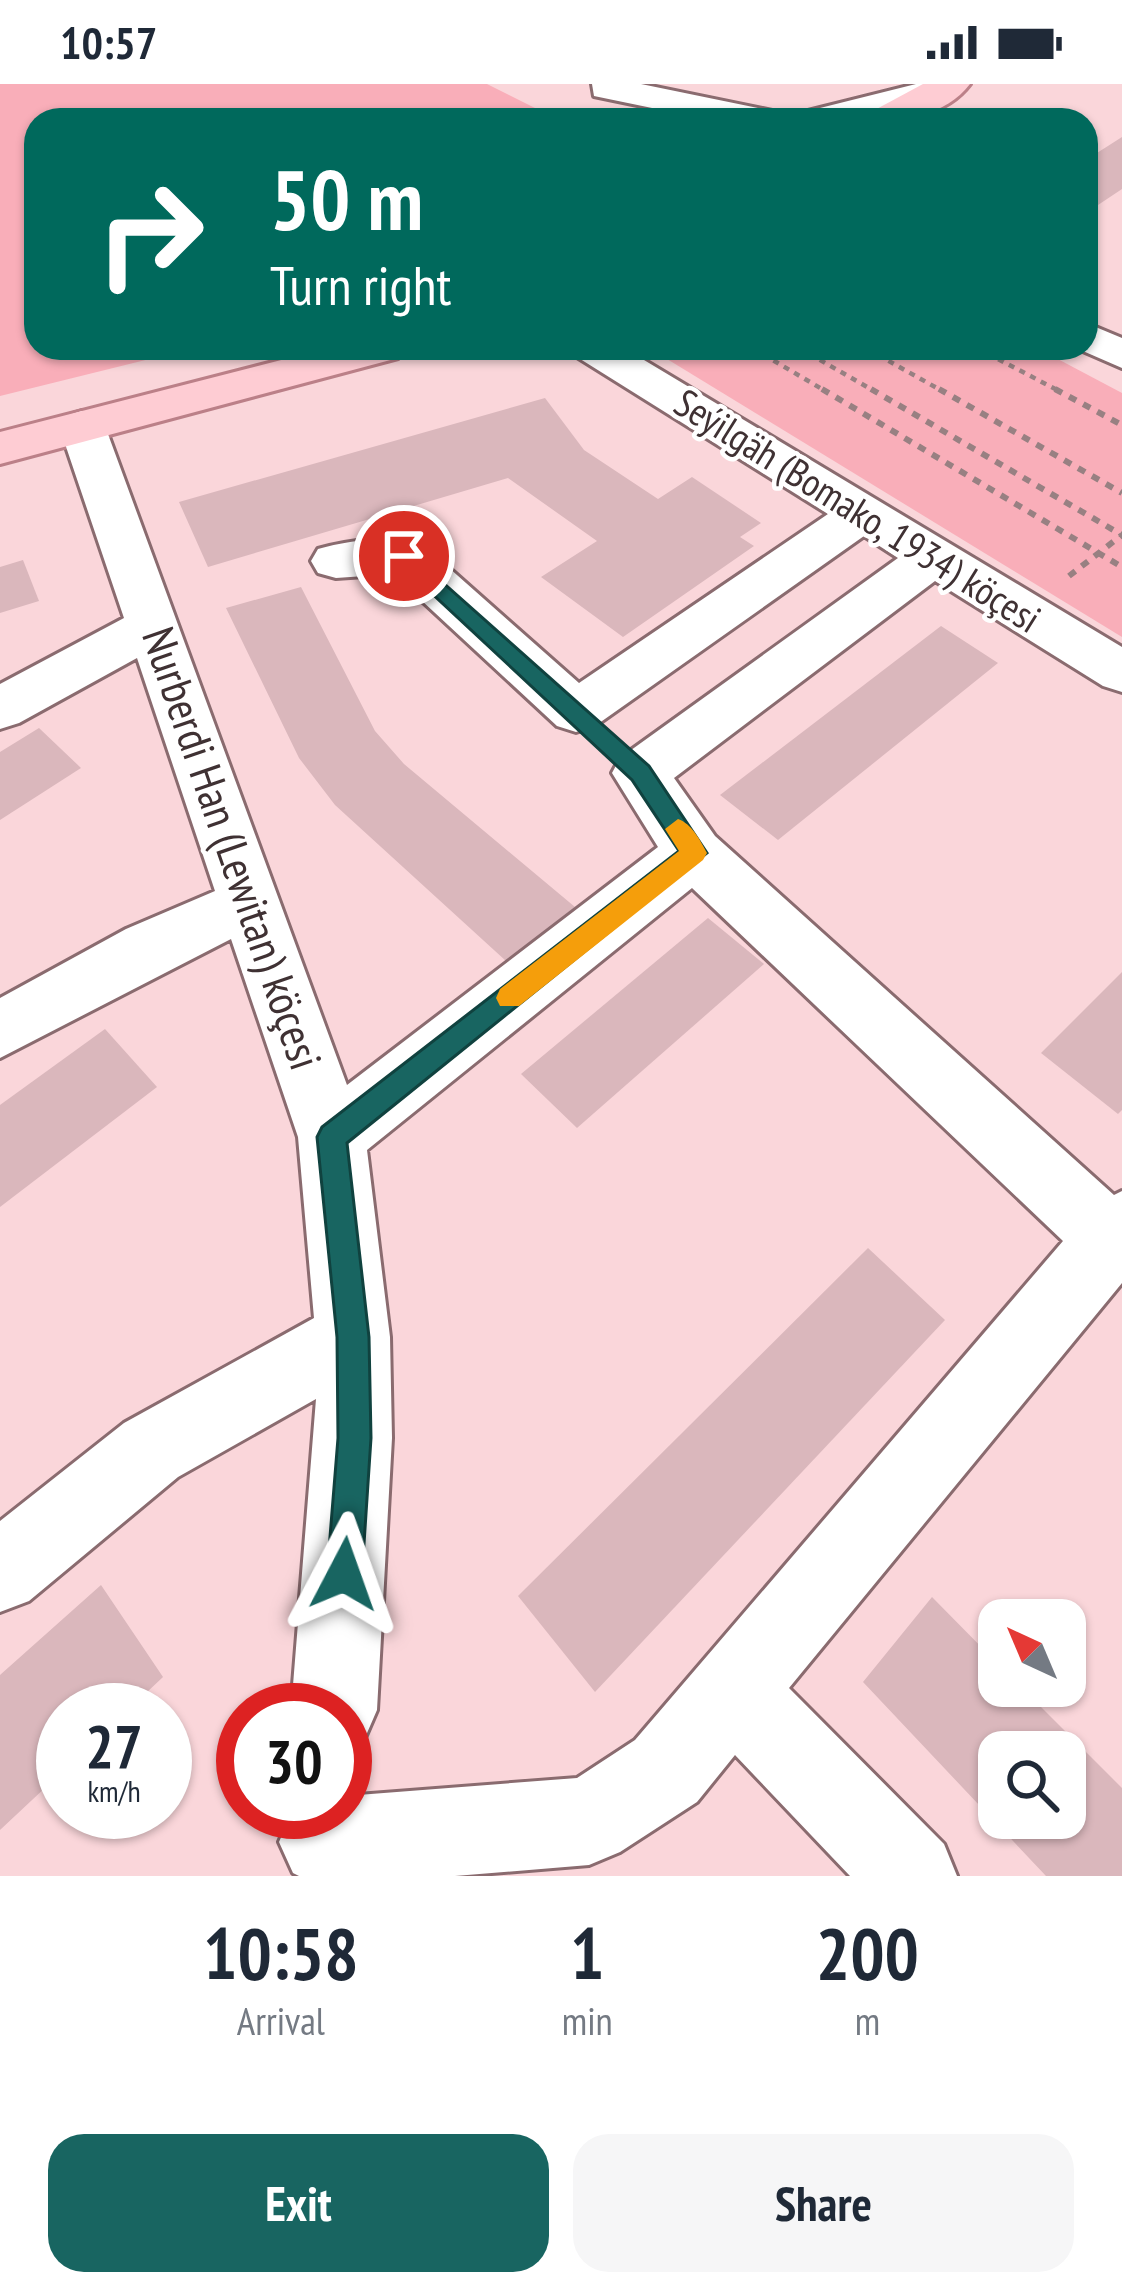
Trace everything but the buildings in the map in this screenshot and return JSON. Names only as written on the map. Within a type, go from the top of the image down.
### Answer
[{"type":"main road","points":[[926,108],[956,99]]},
{"type":"main road","points":[[0,430],[274,360]]},
{"type":"main road","points":[[0,448],[336,360]]},
{"type":"street","points":[[603,86],[645,108]]},
{"type":"street","points":[[603,86],[707,108]]},
{"type":"street","points":[[896,108],[956,99]]},
{"type":"street","name":"Seýilgäh (Bomako, 1934) köçesi","points":[[613,360],[1122,672]]},
{"type":"street","name":"Nurberdi Han (Lewitan) köçesi","points":[[82,427],[332,1137],[353,1337],[354,1438],[336,1683]]},
{"type":"street","points":[[576,712],[865,512]]},
{"type":"street","points":[[324,1843],[589,1821],[666,1771],[1118,1237],[694,853],[640,773],[404,556],[336,561]]},
{"type":"street","points":[[640,773],[935,556]]},
{"type":"street","points":[[0,709],[154,625]]},
{"type":"street","points":[[332,1137],[694,853]]},
{"type":"street","points":[[0,1030],[148,947],[250,903]]},
{"type":"street","points":[[0,1572],[151,1450],[353,1337]]},
{"type":"street","points":[[733,1691],[912,1876]]},
{"type":"path","points":[[773,360],[1122,567]]},
{"type":"path","points":[[820,360],[1122,535],[1069,576]]},
{"type":"path","points":[[887,360],[1122,493]]},
{"type":"path","points":[[1000,360],[1122,425]]},
{"type":"shaded area","points":[[0,84],[487,84],[535,108],[24,108],[24,360],[146,360],[0,396]]},
{"type":"shaded area","points":[[669,360],[1060,360],[1122,393],[1122,637]]},
{"type":"slow traffic","points":[[510,998],[694,853],[678,829]]},
{"type":"route","points":[[344,1574],[354,1438],[353,1337],[332,1137],[694,853],[640,773],[404,556]]}]
